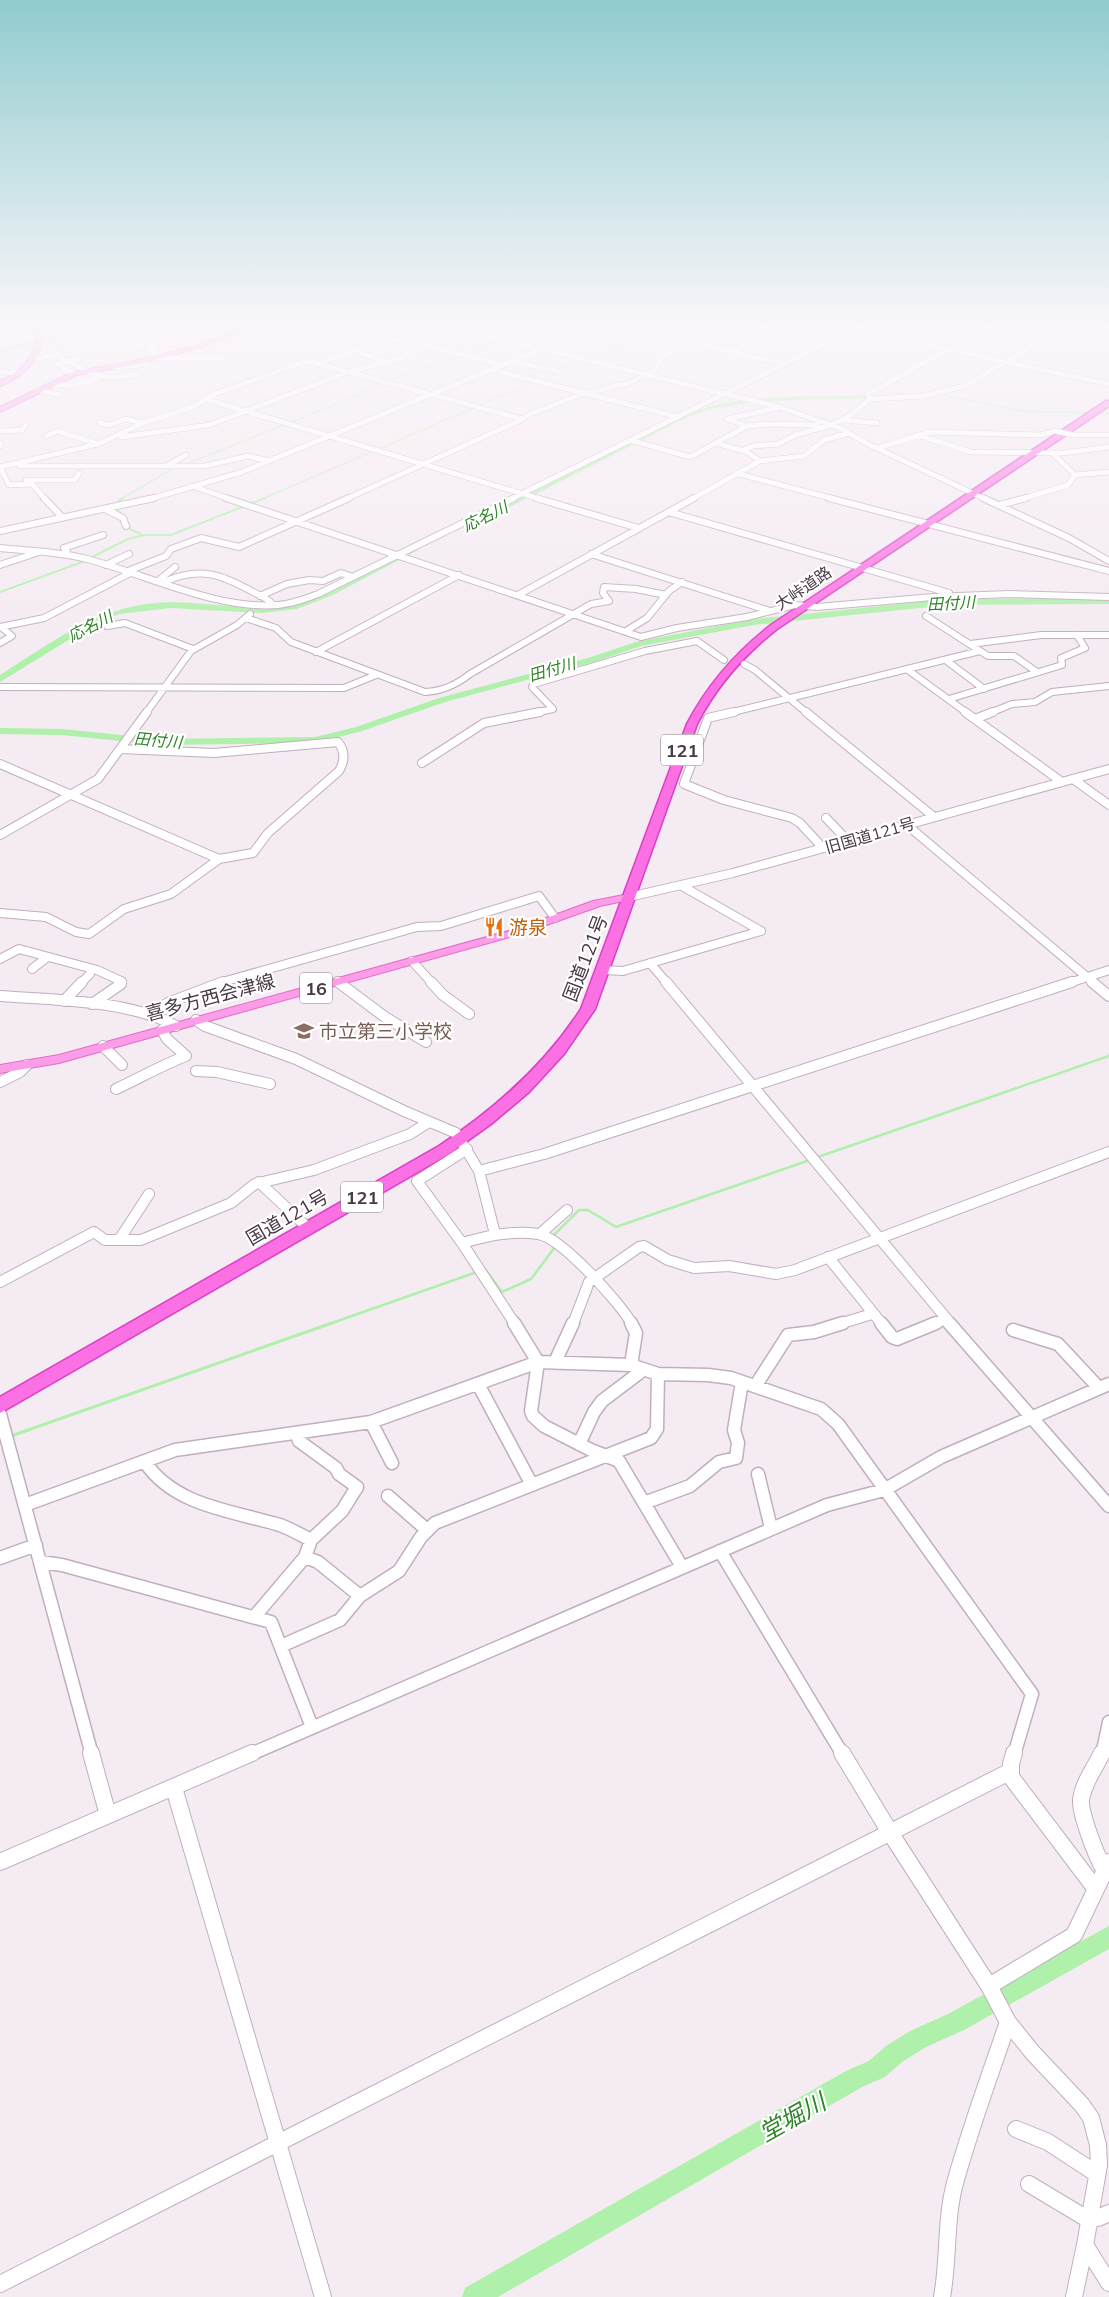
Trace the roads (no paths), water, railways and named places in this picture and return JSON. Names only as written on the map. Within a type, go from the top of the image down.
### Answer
[{"type":"highway","name":"大峠道路","points":[[629,897],[660,808],[699,710],[727,669],[751,645],[774,627],[1060,435]]},
{"type":"highway","name":"国道121号","points":[[0,1406],[308,1228],[464,1144],[545,1068],[580,1022],[604,970],[629,897]]},
{"type":"main road","name":"喜多方西会津線","points":[[0,1069],[59,1059],[412,962],[520,931],[597,903],[629,897]]},
{"type":"street","points":[[72,435],[99,444]]},
{"type":"street","points":[[1,467],[99,444],[119,435]]},
{"type":"street","points":[[113,438],[135,435]]},
{"type":"street","points":[[323,435],[638,528]]},
{"type":"street","points":[[0,531],[105,509],[192,486],[269,461],[333,435]]},
{"type":"street","points":[[1,627],[44,618],[130,572],[166,556],[171,549],[199,538],[209,538],[232,547],[239,547],[487,435]]},
{"type":"street","points":[[0,548],[64,554],[161,581],[226,602],[254,608],[273,605],[305,599],[525,495],[645,435]]},
{"type":"street","points":[[634,441],[690,456],[730,435]]},
{"type":"street","points":[[743,450],[753,446],[778,444],[789,437],[796,435]]},
{"type":"street","points":[[804,435],[821,442]]},
{"type":"street","points":[[518,595],[760,461],[804,456],[821,442],[836,435]]},
{"type":"street","points":[[852,435],[1069,538],[1109,561]]},
{"type":"street","points":[[878,448],[917,436],[970,452],[1085,452],[1109,447]]},
{"type":"street","points":[[716,443],[743,450],[760,461]]},
{"type":"street","points":[[1052,453],[1075,475],[1109,472]]},
{"type":"street","points":[[166,467],[186,455]]},
{"type":"street","points":[[1,467],[206,466],[248,456],[269,461]]},
{"type":"street","points":[[18,457],[28,460]]},
{"type":"street","points":[[149,466],[168,457]]},
{"type":"street","points":[[49,480],[57,466]]},
{"type":"street","points":[[26,473],[108,473],[112,466]]},
{"type":"street","points":[[1,467],[4,472],[5,481],[10,486],[49,480],[75,480],[79,473]]},
{"type":"street","points":[[739,474],[1109,571]]},
{"type":"street","points":[[1000,506],[1068,485],[1075,475]]},
{"type":"street","points":[[19,480],[33,482],[62,517]]},
{"type":"street","points":[[192,486],[641,637],[678,628],[747,617],[791,605],[803,608],[1009,594],[1109,598]]},
{"type":"street","points":[[105,509],[122,517],[126,526]]},
{"type":"street","points":[[669,512],[958,596]]},
{"type":"street","points":[[64,554],[67,552],[64,548],[103,535]]},
{"type":"street","points":[[0,554],[10,549]]},
{"type":"street","points":[[0,560],[27,550]]},
{"type":"street","points":[[0,565],[39,552]]},
{"type":"street","points":[[106,565],[129,554]]},
{"type":"street","points":[[591,554],[770,611]]},
{"type":"street","points":[[161,581],[175,567]]},
{"type":"street","points":[[161,581],[191,572],[211,573],[243,585],[273,605]]},
{"type":"street","points":[[260,596],[287,584],[309,580],[323,581],[341,573],[353,577]]},
{"type":"street","points":[[316,652],[459,575]]},
{"type":"street","points":[[626,631],[647,618],[666,595],[682,582]]},
{"type":"street","points":[[246,618],[276,628],[291,642],[425,692],[443,689],[462,681],[470,674],[594,602],[609,601],[603,591],[604,587],[630,588],[666,595]]},
{"type":"street","points":[[0,835],[98,779],[193,649],[246,618],[254,608]]},
{"type":"street","points":[[926,616],[980,651],[993,657],[1014,656],[1037,672]]},
{"type":"street","points":[[107,626],[124,623],[193,649]]},
{"type":"street","points":[[0,643],[12,636],[1,627]]},
{"type":"street","points":[[970,644],[1041,635],[1109,634]]},
{"type":"street","points":[[949,700],[1062,665],[1061,658],[1085,649],[1077,635]]},
{"type":"street","points":[[422,763],[484,723],[553,709],[532,687],[534,684],[645,651],[688,641],[697,641],[724,660]]},
{"type":"street","points":[[823,848],[800,823],[792,818],[724,800],[684,784],[708,718],[789,697],[947,661],[980,651]]},
{"type":"street","points":[[947,661],[984,689]]},
{"type":"street","points":[[744,664],[750,666],[789,697],[934,817]]},
{"type":"street","points":[[908,670],[1062,782]]},
{"type":"street","points":[[1,687],[344,688],[376,675]]},
{"type":"street","points":[[976,719],[1012,704],[1035,702],[1052,692],[1086,685],[1109,686]]},
{"type":"street","points":[[0,913],[46,917],[76,932],[89,934],[124,909],[171,894],[219,859],[253,853],[268,833],[339,771],[344,762],[341,745],[338,742],[214,753],[121,747]]},
{"type":"street","points":[[0,764],[219,859]]},
{"type":"street","name":"旧国道121号","points":[[629,897],[682,886],[1109,769]]},
{"type":"street","points":[[1073,779],[1109,805]]},
{"type":"street","points":[[826,818],[848,841]]},
{"type":"street","points":[[908,825],[1109,996]]},
{"type":"street","points":[[604,970],[623,971],[761,931],[682,886]]},
{"type":"street","points":[[150,1015],[168,1003],[210,986],[417,927],[441,926],[539,896],[555,918]]},
{"type":"street","points":[[0,959],[19,949],[91,969],[121,981],[121,984],[92,1004]]},
{"type":"street","points":[[32,969],[46,958]]},
{"type":"street","points":[[412,962],[443,995],[469,1014]]},
{"type":"street","points":[[650,963],[946,1319],[1109,1506]]},
{"type":"street","points":[[64,1001],[90,974],[91,969]]},
{"type":"street","points":[[479,1171],[544,1154],[1109,970]]},
{"type":"street","points":[[338,982],[385,1017],[426,1042]]},
{"type":"street","points":[[0,996],[92,1004],[150,1015],[176,1026]]},
{"type":"street","points":[[196,1020],[296,1059],[456,1133],[479,1171],[495,1234]]},
{"type":"street","points":[[116,1090],[154,1072],[164,1064],[186,1056],[167,1039],[162,1030]]},
{"type":"street","points":[[103,1046],[122,1065]]},
{"type":"street","points":[[0,1082],[21,1071],[27,1065]]},
{"type":"street","points":[[196,1071],[217,1072],[270,1084]]},
{"type":"street","points":[[0,1282],[94,1232],[103,1239],[141,1240],[231,1204],[259,1182],[314,1170],[410,1134],[429,1122]]},
{"type":"street","points":[[464,1144],[417,1181],[462,1243],[538,1362],[531,1411],[533,1416],[544,1426],[621,1463],[682,1568]]},
{"type":"street","points":[[555,1362],[571,1329],[589,1282],[639,1247],[644,1246],[668,1260],[694,1268],[730,1266],[776,1274],[795,1270],[1109,1152]]},
{"type":"street","points":[[259,1182],[308,1228]]},
{"type":"street","points":[[119,1240],[149,1194]]},
{"type":"street","points":[[540,1234],[567,1210]]},
{"type":"street","points":[[462,1243],[495,1234],[540,1234],[573,1257],[595,1278],[629,1319],[636,1333],[631,1365]]},
{"type":"street","points":[[828,1256],[892,1337],[896,1339],[946,1319]]},
{"type":"street","points":[[756,1385],[788,1335],[814,1332],[872,1314]]},
{"type":"street","points":[[0,1862],[827,1505],[884,1490],[941,1457],[1104,1386],[1058,1344],[1013,1330]]},
{"type":"street","points":[[25,1505],[181,1449],[371,1422],[538,1362],[631,1365],[658,1374],[719,1376],[756,1385],[815,1407],[838,1424],[1032,1694],[1011,1764],[1011,1777],[1095,1888]]},
{"type":"street","points":[[579,1444],[599,1405],[607,1396],[636,1378],[643,1370]]},
{"type":"street","points":[[281,1646],[340,1620],[360,1596],[399,1571],[427,1530],[439,1521],[646,1440],[657,1430],[658,1374]]},
{"type":"street","points":[[644,1504],[690,1486],[719,1462],[736,1458],[738,1443],[734,1430],[742,1382]]},
{"type":"street","points":[[478,1384],[532,1485]]},
{"type":"street","points":[[0,1414],[108,1816]]},
{"type":"street","points":[[371,1422],[392,1463]]},
{"type":"street","points":[[254,1616],[305,1557],[311,1540],[342,1510],[356,1487],[339,1474],[336,1468],[299,1441],[297,1433]]},
{"type":"street","points":[[146,1462],[148,1469],[157,1479],[177,1492],[236,1515],[285,1527],[311,1540]]},
{"type":"street","points":[[758,1474],[770,1524],[774,1528]]},
{"type":"street","points":[[388,1496],[427,1530]]},
{"type":"street","points":[[0,1558],[36,1545]]},
{"type":"street","points":[[720,1551],[891,1834],[988,1986],[1008,2022],[1091,2118],[1098,2145],[1097,2174],[1074,2297]]},
{"type":"street","points":[[305,1557],[318,1562],[360,1596]]},
{"type":"street","points":[[41,1562],[62,1565],[254,1616],[272,1624],[312,1727]]},
{"type":"street","points":[[988,1986],[1074,1935],[1107,1866],[1097,1859],[1081,1801],[1086,1783],[1102,1754],[1109,1722]]},
{"type":"street","points":[[0,2284],[277,2141],[891,1834],[1010,1771]]},
{"type":"street","points":[[174,1788],[322,2297]]},
{"type":"street","points":[[942,2297],[946,2270],[949,2213],[955,2183],[1008,2022]]},
{"type":"street","points":[[1016,2129],[1048,2142],[1097,2174]]},
{"type":"street","points":[[1029,2184],[1089,2218],[1098,2218],[1109,2213]]},
{"type":"street","points":[[1085,2245],[1109,2283]]},
{"type":"waterway","points":[[184,465],[258,435]]},
{"type":"waterway","points":[[262,499],[410,435]]},
{"type":"waterway","name":"応名川","points":[[501,508],[647,435]]},
{"type":"waterway","points":[[121,499],[174,468]]},
{"type":"waterway","points":[[90,558],[128,539],[144,535],[171,535],[265,498]]},
{"type":"waterway","points":[[121,499],[115,508],[125,517]]},
{"type":"waterway","points":[[128,524],[130,527],[127,528],[141,534]]},
{"type":"waterway","name":"応名川","points":[[0,679],[80,629],[117,612],[171,605],[261,610],[297,606],[330,593],[414,550]]},
{"type":"waterway","points":[[0,592],[85,561]]},
{"type":"waterway","name":"田付川","points":[[0,731],[62,732],[160,742],[315,740],[359,729],[442,700],[591,660],[639,644],[754,622],[949,602],[1109,601]]},
{"type":"waterway","points":[[815,1158],[1109,1056]]},
{"type":"waterway","points":[[555,1239],[554,1235],[579,1210],[588,1210],[616,1227],[810,1160]]},
{"type":"waterway","points":[[482,1270],[485,1269],[502,1292],[531,1279],[555,1247]]},
{"type":"waterway","points":[[329,1324],[477,1272]]},
{"type":"waterway","points":[[11,1436],[332,1323]]},
{"type":"waterway","name":"堂堀川","points":[[474,2297],[854,2079],[877,2069],[894,2054],[918,2039],[956,2022],[1109,1937]]},
{"type":"place","name":"游泉","points":[[494,927]]},
{"type":"place","name":"市立第三小学校","points":[[304,1031]]}]
